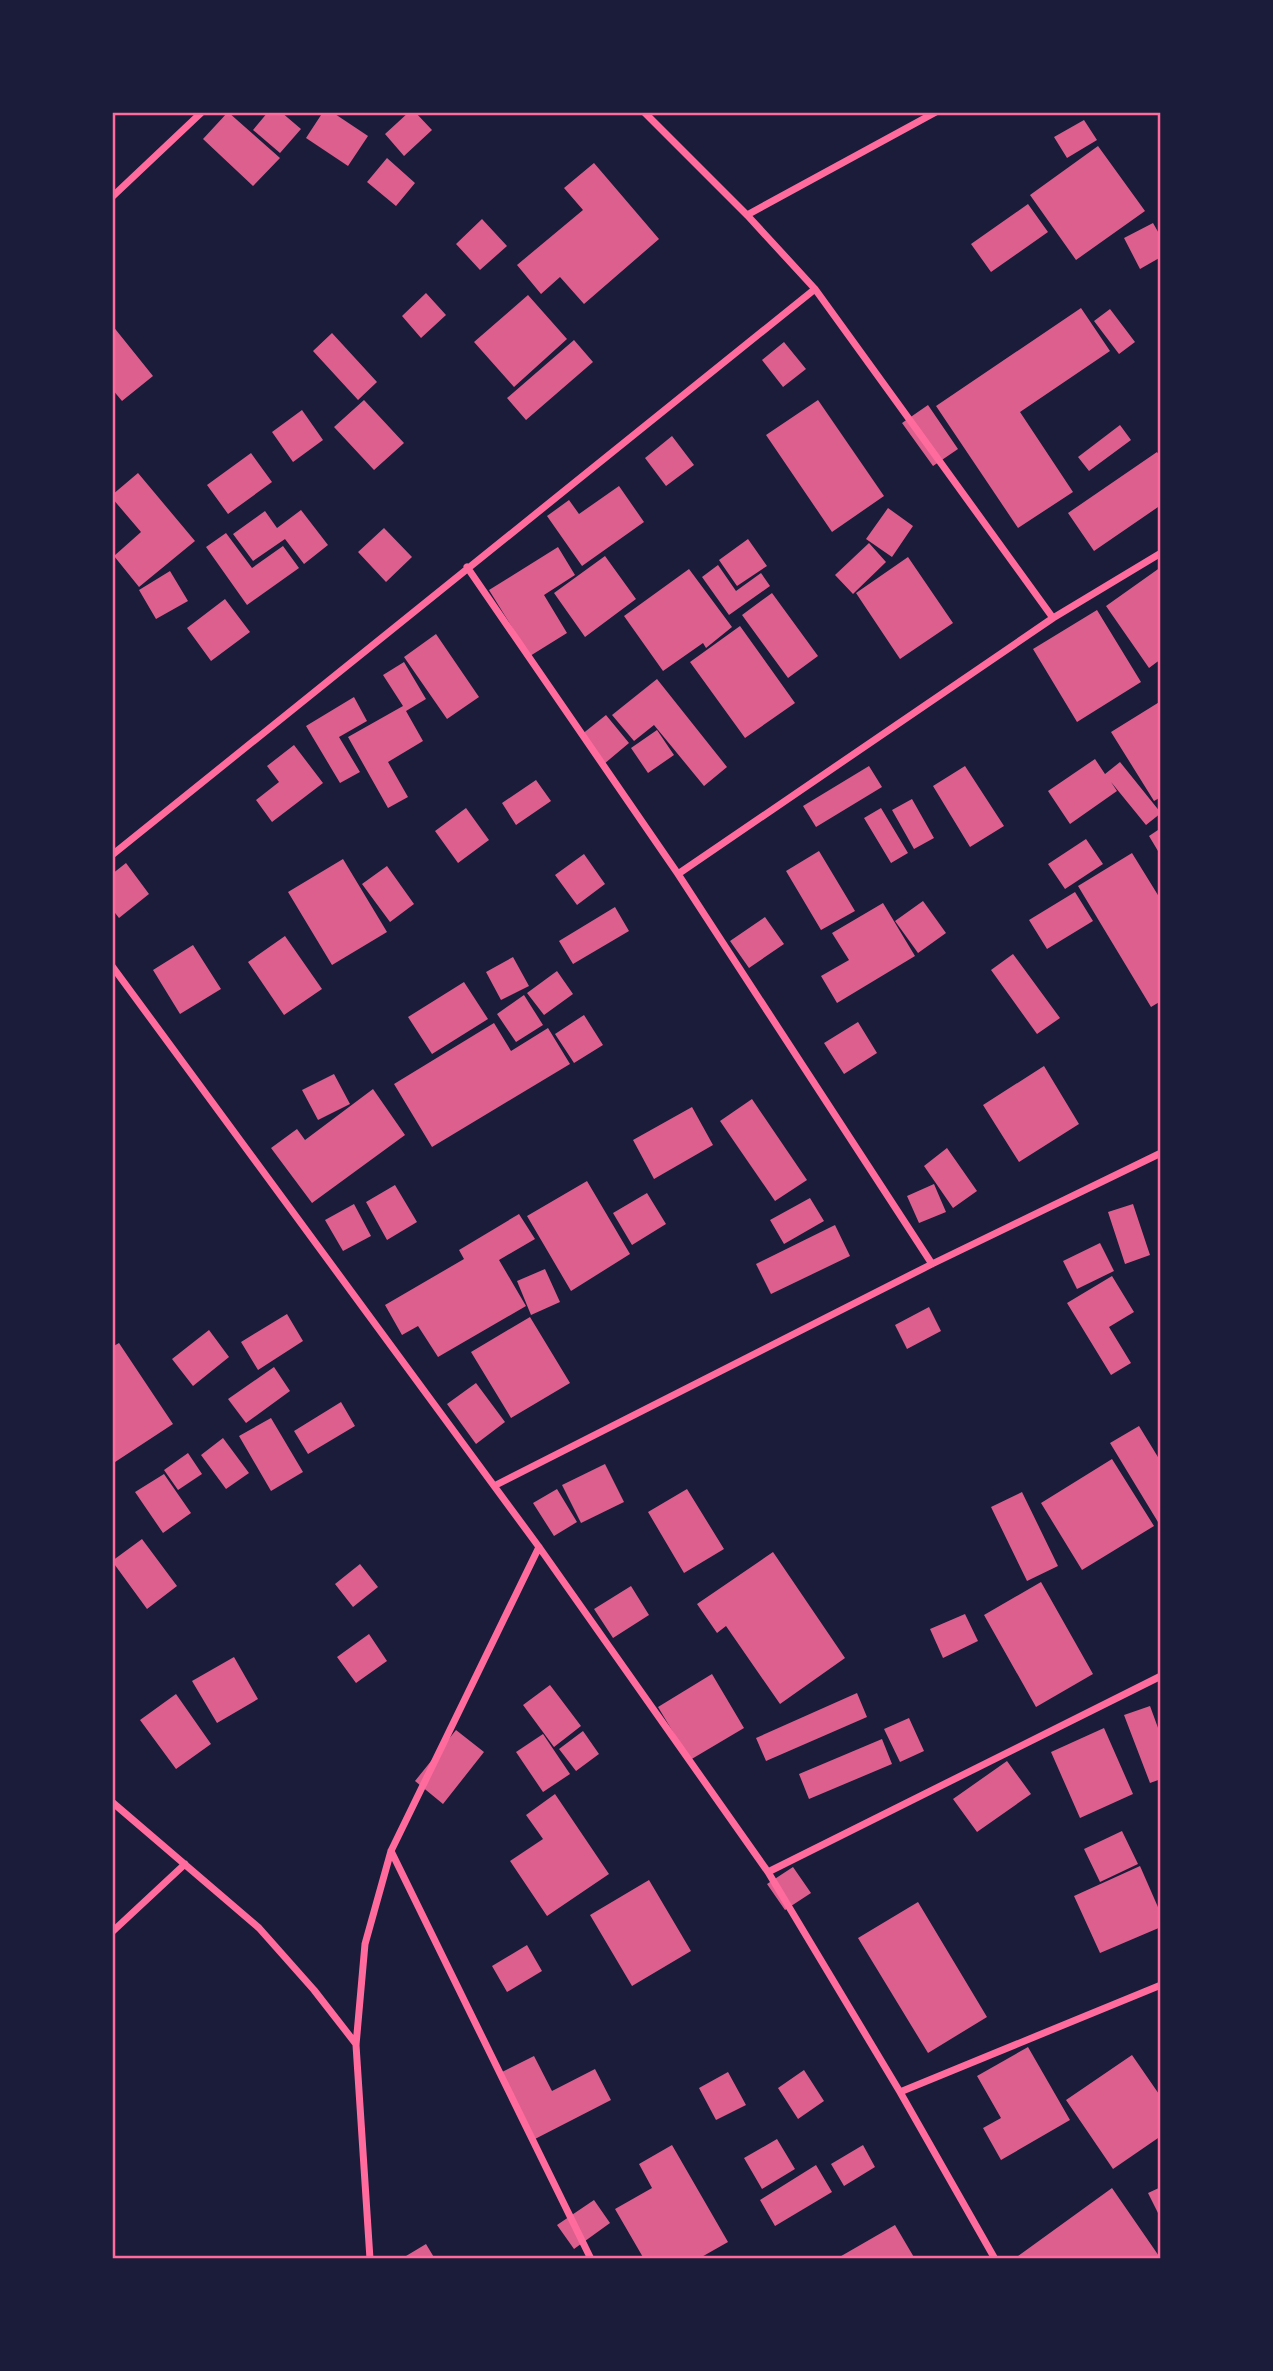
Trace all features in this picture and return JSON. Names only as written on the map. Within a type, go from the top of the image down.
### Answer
[{"type":"street","points":[[112,197],[202,112]]},
{"type":"street","points":[[644,112],[747,215],[814,289],[1053,618]]},
{"type":"street","points":[[747,215],[936,112]]},
{"type":"street","points":[[112,855],[814,289]]},
{"type":"street","points":[[678,874],[1053,618],[1161,553]]},
{"type":"street","points":[[467,567],[678,874],[932,1264]]},
{"type":"street","points":[[112,966],[539,1547],[768,1872],[900,2092],[995,2259]]},
{"type":"street","points":[[494,1486],[932,1264],[1161,1153]]},
{"type":"street","points":[[370,2259],[356,2045],[365,1944],[391,1851],[539,1547]]},
{"type":"street","points":[[768,1872],[1161,1676]]},
{"type":"street","points":[[112,1802],[259,1928],[314,1990],[356,2045]]},
{"type":"street","points":[[391,1851],[591,2259]]},
{"type":"street","points":[[112,1932],[185,1864]]},
{"type":"street","points":[[900,2092],[1161,1985]]},
{"type":"building","points":[[228,112],[280,158],[253,186],[203,139]]},
{"type":"building","points":[[268,112],[281,112],[301,129],[280,153],[253,130]]},
{"type":"building","points":[[323,112],[332,112],[368,136],[348,166],[306,138]]},
{"type":"building","points":[[409,112],[415,112],[432,130],[404,156],[385,134]]},
{"type":"building","points":[[1084,120],[1097,140],[1067,158],[1054,137]]},
{"type":"building","points":[[1098,146],[1145,211],[1076,260],[1030,195]]},
{"type":"building","points":[[387,158],[415,183],[396,206],[367,182]]},
{"type":"building","points":[[594,163],[659,239],[584,304],[560,277],[541,294],[517,265],[583,210],[564,188]]},
{"type":"building","points":[[1028,204],[1048,232],[991,272],[971,244]]},
{"type":"building","points":[[482,219],[507,246],[480,270],[456,244]]},
{"type":"building","points":[[1153,223],[1161,237],[1161,257],[1140,269],[1124,238]]},
{"type":"building","points":[[426,293],[446,315],[421,338],[402,316]]},
{"type":"building","points":[[528,295],[567,339],[514,387],[474,342]]},
{"type":"building","points":[[1081,308],[1110,351],[1020,412],[1073,492],[1018,528],[936,406]]},
{"type":"building","points":[[1110,309],[1135,342],[1119,354],[1094,321]]},
{"type":"building","points":[[112,325],[153,376],[122,401],[112,389]]},
{"type":"building","points":[[332,333],[377,382],[358,400],[313,351]]},
{"type":"building","points":[[574,340],[593,362],[526,420],[507,398]]},
{"type":"building","points":[[784,342],[806,369],[783,387],[762,360]]},
{"type":"building","points":[[364,400],[404,443],[374,470],[334,427]]},
{"type":"building","points":[[818,400],[884,496],[832,532],[766,435]]},
{"type":"building","points":[[928,405],[958,449],[933,466],[902,423]]},
{"type":"building","points":[[302,410],[323,440],[293,462],[272,432]]},
{"type":"building","points":[[1120,425],[1131,440],[1089,471],[1078,457]]},
{"type":"building","points":[[672,436],[694,465],[666,486],[645,458]]},
{"type":"building","points":[[1157,452],[1161,458],[1161,505],[1094,551],[1068,513]]},
{"type":"building","points":[[251,453],[272,482],[228,514],[207,485]]},
{"type":"building","points":[[138,473],[195,541],[139,587],[114,556],[141,532],[112,498],[112,495]]},
{"type":"building","points":[[619,486],[644,522],[582,566],[547,516],[569,500],[579,514]]},
{"type":"building","points":[[888,508],[913,526],[892,557],[866,539]]},
{"type":"building","points":[[301,510],[328,545],[304,564],[285,539],[253,561],[233,534],[265,511],[277,528]]},
{"type":"building","points":[[384,528],[412,557],[386,582],[358,552]]},
{"type":"building","points":[[226,533],[252,568],[283,546],[299,568],[247,605],[206,547]]},
{"type":"building","points":[[748,539],[767,566],[737,586],[719,560]]},
{"type":"building","points":[[869,543],[886,562],[853,594],[835,575]]},
{"type":"building","points":[[558,547],[575,575],[544,595],[567,633],[530,656],[489,590]]},
{"type":"building","points":[[605,556],[636,599],[585,637],[554,593]]},
{"type":"building","points":[[908,557],[953,623],[900,659],[856,593]]},
{"type":"building","points":[[718,565],[736,591],[761,573],[770,586],[729,615],[702,577]]},
{"type":"building","points":[[1161,567],[1161,659],[1149,668],[1106,606]]},
{"type":"building","points":[[689,569],[732,627],[706,648],[703,643],[663,671],[624,616]]},
{"type":"building","points":[[170,571],[188,601],[156,619],[139,590]]},
{"type":"building","points":[[772,593],[818,656],[788,678],[742,615]]},
{"type":"building","points":[[225,599],[250,632],[211,661],[187,628]]},
{"type":"building","points":[[1097,610],[1141,682],[1077,722],[1033,649]]},
{"type":"building","points":[[740,626],[795,703],[745,738],[690,662]]},
{"type":"building","points":[[436,634],[479,697],[447,719],[404,657]]},
{"type":"building","points":[[404,662],[426,699],[406,711],[423,741],[388,762],[408,797],[388,808],[348,737],[403,706],[383,675]]},
{"type":"building","points":[[657,679],[727,767],[704,786],[654,725],[634,741],[612,715]]},
{"type":"building","points":[[354,697],[367,721],[339,737],[360,772],[340,783],[306,726]]},
{"type":"building","points":[[1161,701],[1161,797],[1154,801],[1111,732]]},
{"type":"building","points":[[606,715],[629,743],[604,764],[581,735]]},
{"type":"building","points":[[657,730],[674,755],[648,773],[631,748]]},
{"type":"building","points":[[294,745],[323,783],[272,822],[256,800],[279,782],[267,766]]},
{"type":"building","points":[[1095,759],[1105,774],[1120,762],[1161,813],[1146,825],[1111,782],[1117,791],[1070,824],[1048,791]]},
{"type":"building","points":[[869,766],[882,787],[816,827],[803,806]]},
{"type":"building","points":[[965,766],[1004,826],[970,847],[933,786]]},
{"type":"building","points":[[536,780],[551,801],[516,825],[502,803]]},
{"type":"building","points":[[912,799],[934,838],[914,849],[892,810]]},
{"type":"building","points":[[466,808],[489,840],[458,863],[435,831]]},
{"type":"building","points":[[881,808],[908,853],[891,863],[864,818]]},
{"type":"building","points":[[1161,828],[1161,856],[1149,836]]},
{"type":"building","points":[[1086,839],[1103,864],[1065,889],[1048,864]]},
{"type":"building","points":[[819,851],[855,911],[821,930],[786,871]]},
{"type":"building","points":[[1132,853],[1161,900],[1161,1001],[1151,1007],[1078,886]]},
{"type":"building","points":[[584,854],[605,884],[577,905],[555,875]]},
{"type":"building","points":[[343,859],[387,932],[332,965],[288,892]]},
{"type":"building","points":[[126,863],[149,894],[119,918],[112,909],[112,874]]},
{"type":"building","points":[[387,866],[414,904],[390,922],[362,884]]},
{"type":"building","points":[[1075,892],[1093,921],[1047,949],[1029,920]]},
{"type":"building","points":[[923,901],[946,933],[918,953],[895,921]]},
{"type":"building","points":[[883,903],[915,956],[837,1003],[821,976],[849,960],[832,933]]},
{"type":"building","points":[[615,907],[629,931],[573,964],[559,941]]},
{"type":"building","points":[[765,917],[784,944],[749,968],[730,941]]},
{"type":"building","points":[[285,936],[322,989],[284,1015],[248,962]]},
{"type":"building","points":[[193,945],[221,989],[180,1014],[153,970]]},
{"type":"building","points":[[1013,954],[1060,1018],[1037,1034],[991,970]]},
{"type":"building","points":[[513,957],[529,986],[501,1000],[486,972]]},
{"type":"building","points":[[557,971],[573,994],[544,1015],[527,993]]},
{"type":"building","points":[[464,982],[488,1019],[432,1054],[408,1017]]},
{"type":"building","points":[[524,995],[543,1025],[516,1042],[497,1014]]},
{"type":"building","points":[[584,1015],[603,1045],[574,1063],[555,1034]]},
{"type":"building","points":[[858,1022],[877,1053],[844,1074],[824,1043]]},
{"type":"building","points":[[494,1023],[511,1051],[548,1028],[570,1064],[432,1147],[394,1084]]},
{"type":"building","points":[[1044,1066],[1079,1124],[1019,1162],[983,1105]]},
{"type":"building","points":[[334,1074],[350,1104],[318,1120],[302,1090]]},
{"type":"building","points":[[373,1089],[405,1135],[312,1203],[271,1148],[297,1129],[305,1140]]},
{"type":"building","points":[[752,1099],[807,1180],[775,1201],[720,1121]]},
{"type":"building","points":[[692,1107],[713,1145],[654,1179],[633,1140]]},
{"type":"building","points":[[947,1148],[977,1191],[953,1208],[924,1166]]},
{"type":"building","points":[[587,1181],[630,1254],[571,1291],[527,1216]]},
{"type":"building","points":[[934,1184],[946,1212],[919,1223],[907,1196]]},
{"type":"building","points":[[395,1185],[417,1222],[387,1240],[366,1202]]},
{"type":"building","points":[[647,1193],[666,1224],[632,1245],[613,1213]]},
{"type":"building","points":[[810,1198],[824,1221],[784,1244],[770,1220]]},
{"type":"building","points":[[354,1204],[371,1236],[343,1251],[325,1220]]},
{"type":"building","points":[[1133,1204],[1150,1255],[1125,1264],[1108,1212]]},
{"type":"building","points":[[519,1214],[535,1239],[499,1260],[526,1306],[438,1357],[418,1326],[402,1335],[385,1305],[464,1259],[459,1250]]},
{"type":"building","points":[[835,1225],[850,1256],[771,1294],[756,1264]]},
{"type":"building","points":[[1100,1243],[1114,1271],[1077,1289],[1063,1261]]},
{"type":"building","points":[[545,1269],[560,1302],[531,1315],[517,1281]]},
{"type":"building","points":[[1112,1276],[1134,1312],[1109,1327],[1131,1363],[1111,1375],[1067,1303]]},
{"type":"building","points":[[929,1307],[941,1331],[907,1349],[895,1325]]},
{"type":"building","points":[[287,1314],[303,1341],[258,1370],[241,1342]]},
{"type":"building","points":[[530,1317],[570,1383],[511,1418],[471,1352]]},
{"type":"building","points":[[209,1330],[229,1357],[193,1386],[172,1359]]},
{"type":"building","points":[[119,1343],[173,1424],[112,1464],[112,1347]]},
{"type":"building","points":[[274,1367],[290,1391],[246,1423],[228,1399]]},
{"type":"building","points":[[476,1383],[505,1422],[476,1444],[447,1404]]},
{"type":"building","points":[[341,1402],[355,1426],[308,1454],[294,1431]]},
{"type":"building","points":[[271,1418],[303,1472],[271,1491],[239,1436]]},
{"type":"building","points":[[1139,1426],[1161,1462],[1161,1527],[1110,1443]]},
{"type":"building","points":[[223,1438],[249,1473],[226,1489],[201,1455]]},
{"type":"building","points":[[188,1453],[202,1474],[178,1490],[164,1470]]},
{"type":"building","points":[[1112,1459],[1154,1526],[1082,1570],[1041,1503]]},
{"type":"building","points":[[605,1464],[624,1502],[581,1523],[562,1485]]},
{"type":"building","points":[[164,1474],[191,1513],[163,1533],[135,1492]]},
{"type":"building","points":[[557,1489],[577,1522],[554,1536],[533,1503]]},
{"type":"building","points":[[687,1489],[724,1549],[684,1573],[648,1512]]},
{"type":"building","points":[[1022,1492],[1058,1566],[1027,1581],[991,1507]]},
{"type":"building","points":[[142,1539],[177,1586],[147,1609],[112,1561]]},
{"type":"building","points":[[773,1552],[845,1658],[780,1704],[726,1626],[717,1633],[697,1604]]},
{"type":"building","points":[[360,1564],[378,1587],[353,1607],[335,1584]]},
{"type":"building","points":[[1041,1582],[1093,1674],[1036,1707],[984,1615]]},
{"type":"building","points":[[631,1586],[649,1615],[613,1638],[594,1609]]},
{"type":"building","points":[[965,1614],[978,1641],[943,1658],[930,1629]]},
{"type":"building","points":[[369,1634],[387,1661],[356,1683],[337,1657]]},
{"type":"building","points":[[234,1657],[258,1699],[217,1723],[192,1681]]},
{"type":"building","points":[[712,1674],[744,1728],[690,1760],[658,1707]]},
{"type":"building","points":[[550,1685],[581,1726],[554,1747],[523,1705]]},
{"type":"building","points":[[857,1693],[867,1717],[766,1761],[756,1738]]},
{"type":"building","points":[[176,1694],[211,1744],[176,1769],[140,1720]]},
{"type":"building","points":[[1150,1706],[1161,1736],[1161,1779],[1150,1783],[1124,1715]]},
{"type":"building","points":[[909,1718],[924,1751],[900,1762],[884,1729]]},
{"type":"building","points":[[1104,1728],[1133,1794],[1080,1818],[1051,1752]]},
{"type":"building","points":[[456,1730],[484,1752],[443,1804],[415,1781]]},
{"type":"building","points":[[583,1731],[599,1754],[576,1771],[559,1749]]},
{"type":"building","points":[[543,1734],[570,1774],[543,1792],[516,1752]]},
{"type":"building","points":[[882,1739],[892,1764],[809,1799],[799,1774]]},
{"type":"building","points":[[1007,1761],[1031,1794],[977,1832],[953,1799]]},
{"type":"building","points":[[555,1794],[609,1874],[547,1916],[510,1861],[543,1839],[526,1815]]},
{"type":"building","points":[[1122,1831],[1138,1864],[1100,1882],[1084,1849]]},
{"type":"building","points":[[1140,1866],[1161,1914],[1161,1927],[1100,1953],[1074,1896]]},
{"type":"building","points":[[793,1867],[811,1893],[785,1910],[767,1884]]},
{"type":"building","points":[[649,1880],[691,1951],[632,1986],[590,1915]]},
{"type":"building","points":[[918,1902],[987,2017],[928,2053],[858,1938]]},
{"type":"building","points":[[527,1945],[542,1971],[507,1992],[492,1966]]},
{"type":"building","points":[[1028,2047],[1070,2120],[1001,2160],[983,2128],[1001,2118],[977,2076]]},
{"type":"building","points":[[1132,2055],[1161,2097],[1161,2136],[1113,2169],[1066,2100]]},
{"type":"building","points":[[534,2056],[552,2091],[595,2069],[611,2100],[533,2140],[498,2074]]},
{"type":"building","points":[[804,2070],[824,2101],[798,2119],[778,2088]]},
{"type":"building","points":[[728,2072],[746,2105],[716,2120],[699,2088]]},
{"type":"building","points":[[777,2139],[795,2169],[762,2189],[744,2158]]},
{"type":"building","points":[[672,2145],[728,2242],[698,2259],[644,2259],[615,2209],[652,2188],[639,2164]]},
{"type":"building","points":[[863,2145],[875,2167],[844,2186],[831,2164]]},
{"type":"building","points":[[816,2165],[832,2192],[775,2226],[760,2200]]},
{"type":"building","points":[[1161,2187],[1161,2219],[1148,2193]]},
{"type":"building","points":[[1112,2188],[1161,2259],[1014,2259]]},
{"type":"building","points":[[594,2200],[610,2223],[574,2249],[557,2225]]},
{"type":"building","points":[[895,2225],[915,2259],[836,2259]]},
{"type":"building","points":[[426,2244],[435,2259],[401,2259]]}]
